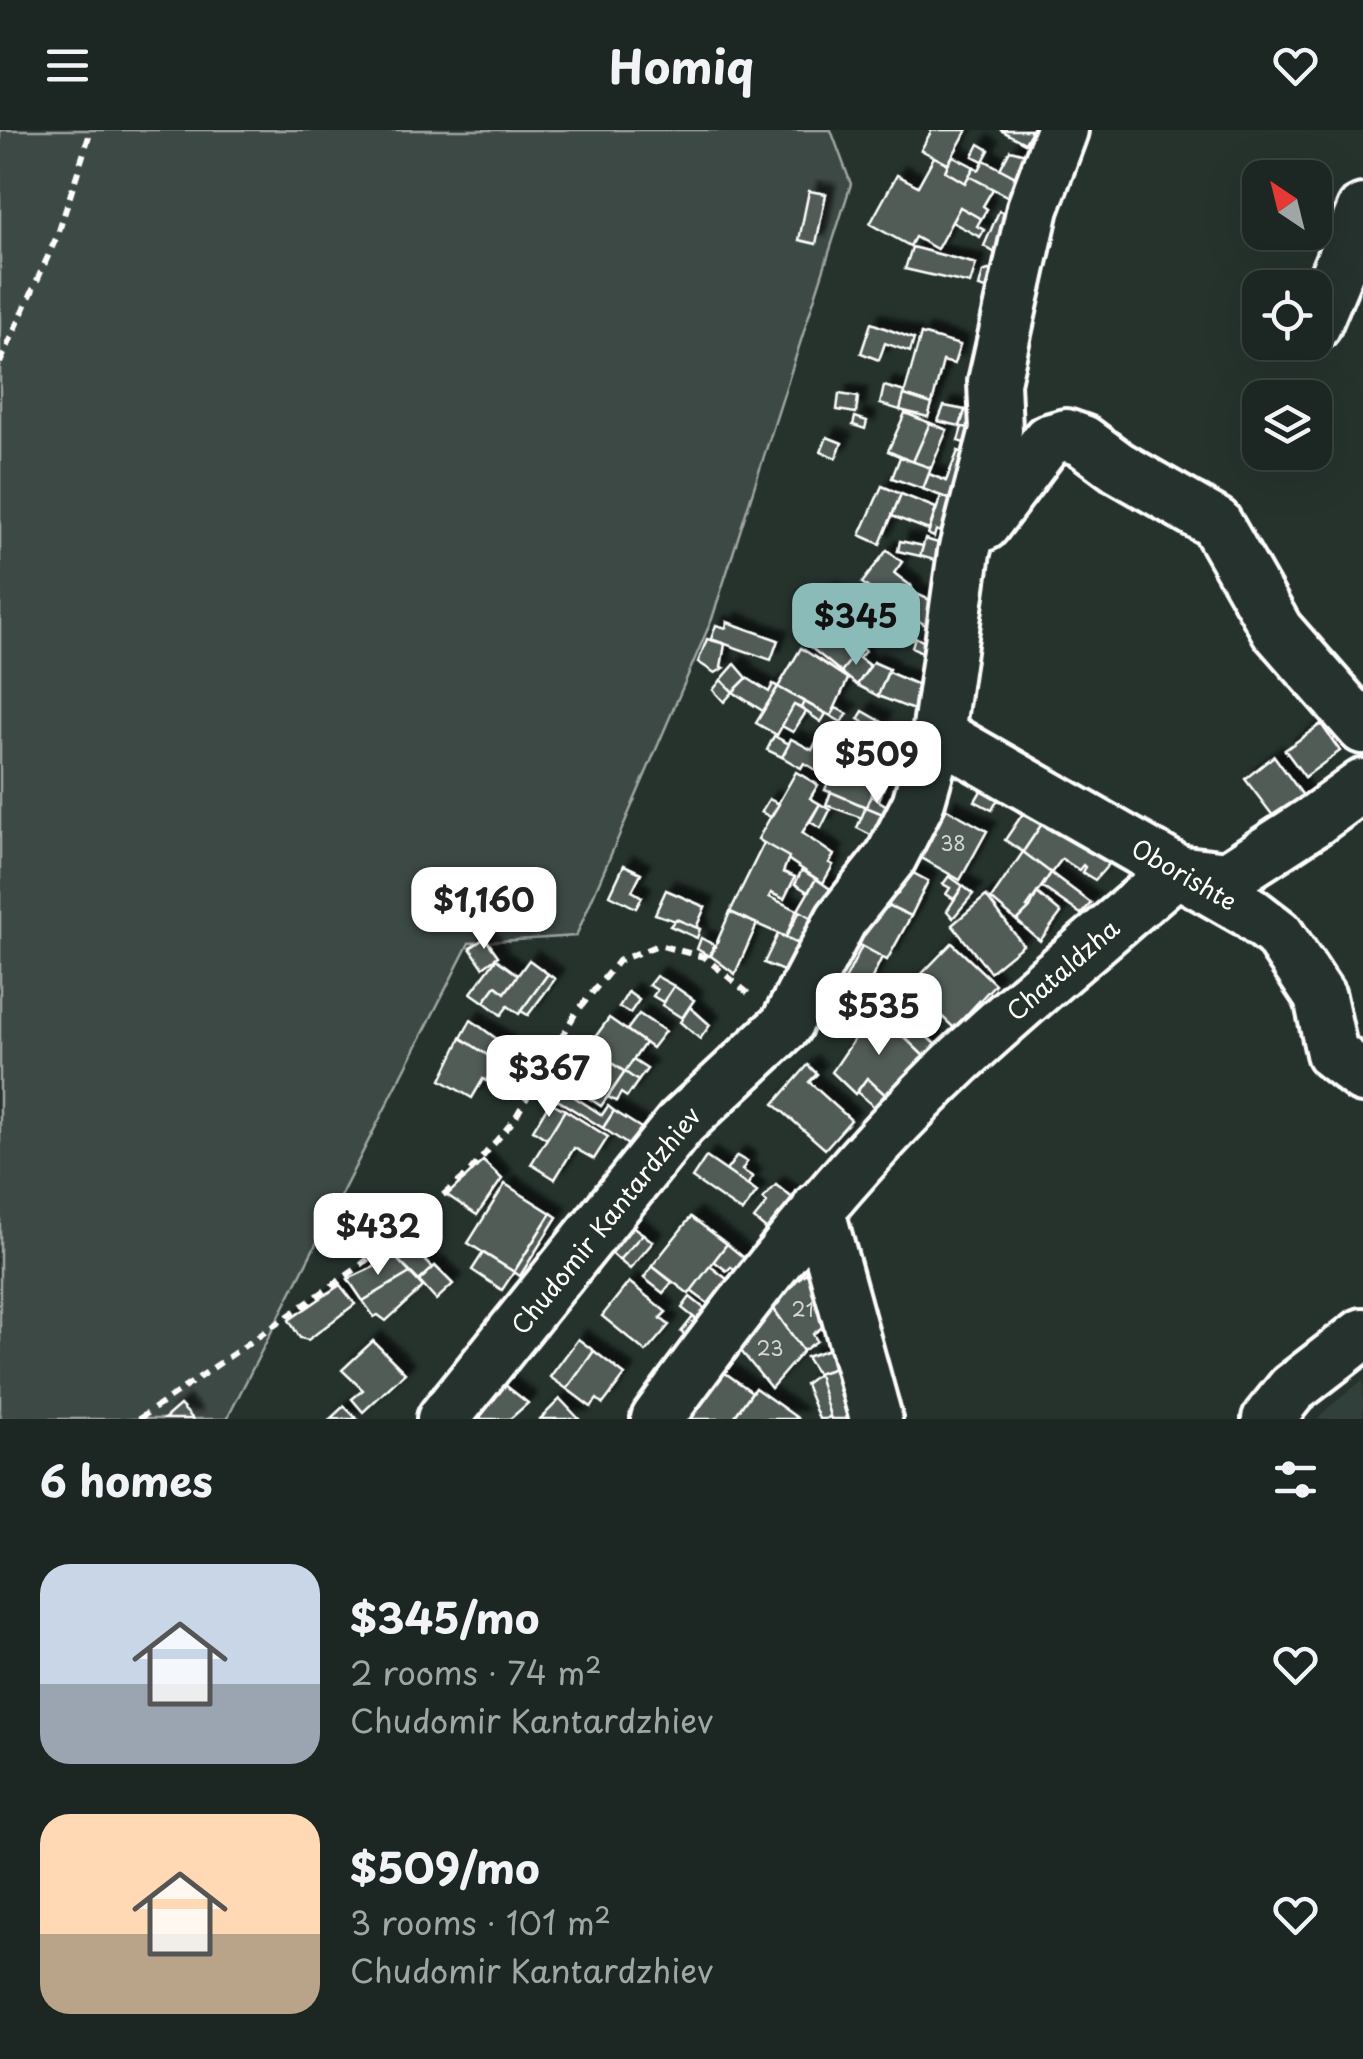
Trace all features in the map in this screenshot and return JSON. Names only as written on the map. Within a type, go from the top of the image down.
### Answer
[{"type":"street","name":"Chudomir Kantardzhiev","points":[[443,1419],[681,1122],[786,1024],[841,920],[892,857],[918,804],[938,734],[964,552],[996,430],[994,382],[1029,227],[1062,130]]},
{"type":"street","points":[[1332,284],[1363,210]]},
{"type":"street","points":[[964,552],[1042,446],[1056,436],[1075,436],[1118,467],[1216,523],[1277,630],[1363,728]]},
{"type":"street","name":"Oborishte","points":[[938,734],[1248,911],[1278,934],[1320,997],[1332,1053],[1363,1077]]},
{"type":"street","points":[[1176,871],[1228,877],[1363,785]]},
{"type":"street","name":"Chataldzha","points":[[657,1419],[732,1315],[818,1208],[959,1061],[1176,871]]},
{"type":"street","points":[[818,1208],[876,1419]]},
{"type":"street","points":[[1268,1419],[1292,1389],[1363,1334]]},
{"type":"path","points":[[0,363],[58,234],[92,130]]},
{"type":"path","points":[[140,1419],[356,1269],[468,1174],[514,1120],[575,1014],[618,961],[658,945],[704,957],[786,1024]]},
{"type":"shaded area","points":[[0,130],[831,130],[851,184],[712,619],[576,936],[469,943],[227,1419],[0,1419]]},
{"type":"shaded area","points":[[1363,1380],[1363,1419],[1318,1419],[1328,1408]]},
{"type":"building","points":[[932,130],[967,130],[948,164],[921,150]]},
{"type":"building","points":[[1000,130],[1032,130],[1025,143]]},
{"type":"building","points":[[979,144],[989,150],[983,161],[973,156]]},
{"type":"building","points":[[1010,150],[1041,158],[1030,185],[1000,169]]},
{"type":"building","points":[[953,156],[974,167],[965,183],[945,171]]},
{"type":"building","points":[[934,157],[948,164],[945,171],[965,183],[969,176],[993,189],[981,219],[960,207],[937,249],[915,237],[910,246],[870,224],[897,175],[918,186]]},
{"type":"building","points":[[984,160],[1030,185],[1020,203],[969,176],[974,167],[979,170]]},
{"type":"building","points":[[809,191],[826,194],[816,244],[799,240]]},
{"type":"building","points":[[960,207],[981,219],[977,226],[984,230],[980,237],[952,222]]},
{"type":"building","points":[[999,211],[1025,218],[1006,260],[984,246]]},
{"type":"building","points":[[912,247],[976,264],[970,284],[905,269]]},
{"type":"building","points":[[983,272],[1013,276],[1011,296],[979,287]]},
{"type":"building","points":[[871,323],[914,339],[910,352],[885,343],[879,360],[861,353]]},
{"type":"building","points":[[921,334],[960,345],[954,364],[943,361],[932,404],[904,395]]},
{"type":"building","points":[[884,386],[905,392],[900,410],[880,404]]},
{"type":"building","points":[[839,394],[858,397],[856,413],[837,410]]},
{"type":"building","points":[[904,395],[932,404],[928,417],[900,410]]},
{"type":"building","points":[[970,405],[987,430],[960,427]]},
{"type":"building","points":[[944,406],[965,410],[960,426],[938,421]]},
{"type":"building","points":[[905,413],[930,423],[913,462],[888,451]]},
{"type":"building","points":[[855,417],[867,421],[865,429],[853,425]]},
{"type":"building","points":[[930,423],[947,430],[931,468],[913,462]]},
{"type":"building","points":[[962,427],[990,430],[984,450],[958,441]]},
{"type":"building","points":[[827,437],[842,443],[836,458],[821,452]]},
{"type":"building","points":[[958,451],[971,457],[962,504],[923,489],[929,474],[946,481]]},
{"type":"building","points":[[900,457],[931,468],[923,489],[892,478]]},
{"type":"building","points":[[882,486],[901,494],[880,544],[860,535]]},
{"type":"building","points":[[901,494],[936,508],[929,530],[892,516]]},
{"type":"building","points":[[941,496],[957,502],[941,562],[920,556],[925,539],[938,543],[942,532],[936,530],[934,537],[928,534]]},
{"type":"building","points":[[900,541],[923,546],[920,556],[898,551]]},
{"type":"building","points":[[887,550],[902,562],[894,573],[911,586],[894,607],[862,583]]},
{"type":"building","points":[[911,586],[914,593],[939,604],[931,628],[894,607]]},
{"type":"building","points":[[828,591],[876,629],[841,672],[798,637],[813,618],[809,614]]},
{"type":"building","points":[[876,594],[894,607],[886,623],[865,611]]},
{"type":"building","points":[[727,622],[778,640],[771,660],[711,639],[716,625],[726,628]]},
{"type":"building","points":[[915,637],[937,649],[935,659],[912,647]]},
{"type":"building","points":[[707,639],[725,644],[721,667],[724,668],[715,673],[698,662]]},
{"type":"building","points":[[801,648],[848,679],[831,716],[778,687]]},
{"type":"building","points":[[860,648],[865,651],[859,658],[870,666],[857,685],[841,672]]},
{"type":"building","points":[[873,662],[889,669],[878,696],[857,685]]},
{"type":"building","points":[[735,664],[747,678],[733,692],[721,680]]},
{"type":"building","points":[[888,672],[925,688],[916,711],[878,696]]},
{"type":"building","points":[[747,678],[769,692],[773,684],[778,687],[763,711],[733,692]]},
{"type":"building","points":[[721,680],[733,692],[724,702],[713,690]]},
{"type":"building","points":[[778,687],[804,702],[801,708],[794,705],[777,735],[756,723]]},
{"type":"building","points":[[804,702],[826,714],[821,722],[801,708]]},
{"type":"building","points":[[794,705],[806,712],[793,732],[782,726]]},
{"type":"building","points":[[836,708],[848,714],[841,722],[831,716]]},
{"type":"building","points":[[863,711],[882,722],[878,731],[858,719]]},
{"type":"building","points":[[1321,724],[1340,751],[1305,777],[1285,750]]},
{"type":"building","points":[[869,731],[887,738],[882,751],[889,754],[866,807],[825,790],[841,749],[851,753],[859,735],[866,738]]},
{"type":"building","points":[[820,735],[834,743],[818,771],[804,763],[801,768],[782,757],[791,739],[812,750]]},
{"type":"building","points":[[774,736],[789,744],[782,757],[767,750]]},
{"type":"building","points":[[1274,756],[1309,804],[1286,833],[1245,779]]},
{"type":"building","points":[[796,772],[818,785],[810,798],[820,804],[802,833],[834,855],[823,883],[758,839]]},
{"type":"building","points":[[877,780],[885,785],[878,802],[871,796]]},
{"type":"building","points":[[986,782],[1003,790],[992,810],[975,801]]},
{"type":"building","points":[[831,792],[866,807],[862,818],[826,805]]},
{"type":"building","points":[[871,796],[887,806],[884,816],[866,807]]},
{"type":"building","points":[[769,799],[779,804],[771,817],[761,812]]},
{"type":"building","points":[[820,804],[830,810],[821,828],[810,822]]},
{"type":"building","points":[[1028,806],[1046,818],[1023,852],[1005,840]]},
{"type":"building","points":[[866,807],[890,817],[879,839],[857,828]]},
{"type":"building","points":[[947,809],[987,831],[960,880],[920,857]]},
{"type":"building","points":[[1046,818],[1109,864],[1095,880],[1082,872],[1083,865],[1079,870],[1062,859],[1051,873],[1023,852]]},
{"type":"building","points":[[764,843],[789,857],[783,872],[795,877],[784,899],[771,893],[769,897],[797,910],[786,937],[730,912]]},
{"type":"building","points":[[1023,852],[1051,873],[1027,907],[1030,908],[1017,921],[991,899]]},
{"type":"building","points":[[624,865],[641,873],[632,891],[642,897],[636,908],[610,895]]},
{"type":"building","points":[[898,865],[928,881],[911,916],[879,901]]},
{"type":"building","points":[[802,870],[816,879],[808,892],[795,884]]},
{"type":"building","points":[[1051,873],[1091,903],[1081,914],[1042,887]]},
{"type":"building","points":[[949,876],[963,886],[954,899],[946,894],[950,888],[943,884]]},
{"type":"building","points":[[816,879],[839,895],[820,923],[798,910]]},
{"type":"building","points":[[963,886],[973,894],[953,918],[947,911]]},
{"type":"building","points":[[666,890],[705,907],[696,928],[655,914]]},
{"type":"building","points":[[1037,893],[1061,913],[1040,941],[1017,921],[1030,908]]},
{"type":"building","points":[[986,896],[1023,945],[990,972],[952,925]]},
{"type":"building","points":[[879,901],[911,916],[887,960],[856,943]]},
{"type":"building","points":[[800,911],[820,923],[807,948],[786,937]]},
{"type":"building","points":[[730,912],[757,924],[735,974],[711,956]]},
{"type":"building","points":[[676,919],[700,929],[697,938],[670,926]]},
{"type":"building","points":[[778,934],[807,948],[788,973],[764,963]]},
{"type":"building","points":[[485,938],[498,956],[483,967],[470,948]]},
{"type":"building","points":[[701,938],[714,945],[709,956],[697,949]]},
{"type":"building","points":[[952,943],[995,984],[954,1028],[910,986]]},
{"type":"building","points":[[862,946],[882,957],[857,1009],[836,998]]},
{"type":"building","points":[[496,959],[518,975],[505,993],[496,986],[484,1002],[471,993]]},
{"type":"building","points":[[529,960],[548,974],[519,1014],[508,1006],[501,1015],[484,1002],[496,986],[505,993]]},
{"type":"building","points":[[548,974],[555,979],[528,1015],[521,1011]]},
{"type":"building","points":[[656,976],[674,986],[663,1002],[653,996],[657,990],[649,985]]},
{"type":"building","points":[[674,986],[694,1000],[682,1018],[662,1005]]},
{"type":"building","points":[[628,992],[639,1000],[630,1013],[619,1007]]},
{"type":"building","points":[[884,998],[905,1018],[895,1029],[875,1009]]},
{"type":"building","points":[[690,1007],[710,1025],[700,1039],[680,1022]]},
{"type":"building","points":[[875,1009],[927,1059],[891,1100],[867,1078],[855,1094],[832,1072]]},
{"type":"building","points":[[639,1014],[665,1031],[652,1048],[627,1030]]},
{"type":"building","points":[[609,1018],[645,1043],[625,1072],[588,1047]]},
{"type":"building","points":[[471,1020],[505,1045],[495,1061],[461,1038]]},
{"type":"building","points":[[913,1024],[937,1046],[927,1059],[901,1034]]},
{"type":"building","points":[[461,1038],[498,1062],[472,1098],[441,1080]]},
{"type":"building","points":[[592,1050],[604,1058],[585,1086],[573,1078]]},
{"type":"building","points":[[604,1058],[625,1072],[601,1106],[581,1093]]},
{"type":"building","points":[[633,1060],[647,1069],[638,1081],[625,1072]]},
{"type":"building","points":[[808,1065],[817,1074],[809,1082],[851,1120],[825,1149],[774,1104]]},
{"type":"building","points":[[625,1072],[638,1081],[627,1097],[621,1093],[616,1101],[608,1097]]},
{"type":"building","points":[[867,1078],[891,1100],[880,1112],[857,1092]]},
{"type":"building","points":[[562,1089],[602,1115],[608,1106],[614,1111],[603,1128],[556,1099]]},
{"type":"building","points":[[550,1102],[565,1110],[547,1139],[533,1130]]},
{"type":"building","points":[[565,1110],[608,1137],[594,1159],[574,1148],[555,1179],[531,1164]]},
{"type":"building","points":[[614,1111],[649,1133],[637,1151],[603,1128]]},
{"type":"building","points":[[737,1156],[747,1162],[742,1170],[753,1177],[747,1185],[726,1171]]},
{"type":"building","points":[[706,1157],[757,1192],[742,1212],[692,1178]]},
{"type":"building","points":[[483,1161],[502,1179],[477,1215],[447,1195]]},
{"type":"building","points":[[505,1184],[551,1213],[514,1272],[468,1243]]},
{"type":"building","points":[[776,1185],[800,1204],[774,1236],[754,1219],[767,1203],[763,1199]]},
{"type":"building","points":[[551,1213],[557,1217],[520,1276],[514,1272]]},
{"type":"building","points":[[691,1217],[727,1244],[689,1294],[652,1266]]},
{"type":"building","points":[[632,1226],[643,1234],[619,1260],[610,1252]]},
{"type":"building","points":[[643,1234],[653,1242],[630,1269],[619,1260]]},
{"type":"building","points":[[727,1244],[749,1262],[740,1274],[731,1267],[727,1271],[714,1261]]},
{"type":"building","points":[[412,1247],[433,1268],[419,1281],[399,1261]]},
{"type":"building","points":[[483,1253],[514,1272],[502,1290],[472,1270]]},
{"type":"building","points":[[395,1257],[410,1273],[363,1301],[348,1279]]},
{"type":"building","points":[[435,1266],[453,1284],[436,1300],[419,1281]]},
{"type":"building","points":[[652,1266],[672,1282],[663,1293],[644,1278]]},
{"type":"building","points":[[710,1266],[732,1283],[714,1308],[691,1291]]},
{"type":"building","points":[[410,1273],[423,1287],[386,1321],[378,1315],[374,1317],[363,1301]]},
{"type":"building","points":[[806,1273],[837,1316],[813,1334],[817,1341],[803,1351],[769,1302]]},
{"type":"building","points":[[629,1282],[666,1312],[660,1318],[669,1325],[646,1352],[602,1316]]},
{"type":"building","points":[[340,1285],[355,1304],[308,1340],[300,1338],[289,1320]]},
{"type":"building","points":[[690,1297],[710,1313],[702,1324],[682,1308]]},
{"type":"building","points":[[770,1304],[803,1351],[771,1388],[737,1346]]},
{"type":"building","points":[[693,1317],[702,1324],[690,1339],[681,1332]]},
{"type":"building","points":[[578,1339],[594,1351],[567,1389],[550,1377]]},
{"type":"building","points":[[373,1341],[405,1373],[363,1412],[352,1399],[363,1390],[342,1370]]},
{"type":"building","points":[[847,1343],[844,1365],[817,1374],[806,1357]]},
{"type":"building","points":[[594,1351],[625,1375],[603,1404],[597,1399],[591,1407],[567,1389]]},
{"type":"building","points":[[844,1365],[859,1419],[831,1419],[817,1374]]},
{"type":"building","points":[[721,1370],[752,1392],[733,1419],[685,1419]]},
{"type":"building","points":[[818,1374],[830,1417],[825,1419],[819,1419],[805,1384]]},
{"type":"building","points":[[496,1378],[528,1403],[510,1419],[473,1419]]},
{"type":"building","points":[[755,1388],[796,1417],[798,1419],[733,1419]]},
{"type":"building","points":[[560,1399],[579,1419],[540,1419]]},
{"type":"building","points":[[180,1405],[193,1419],[164,1419]]},
{"type":"building","points":[[344,1406],[357,1419],[330,1419]]}]
